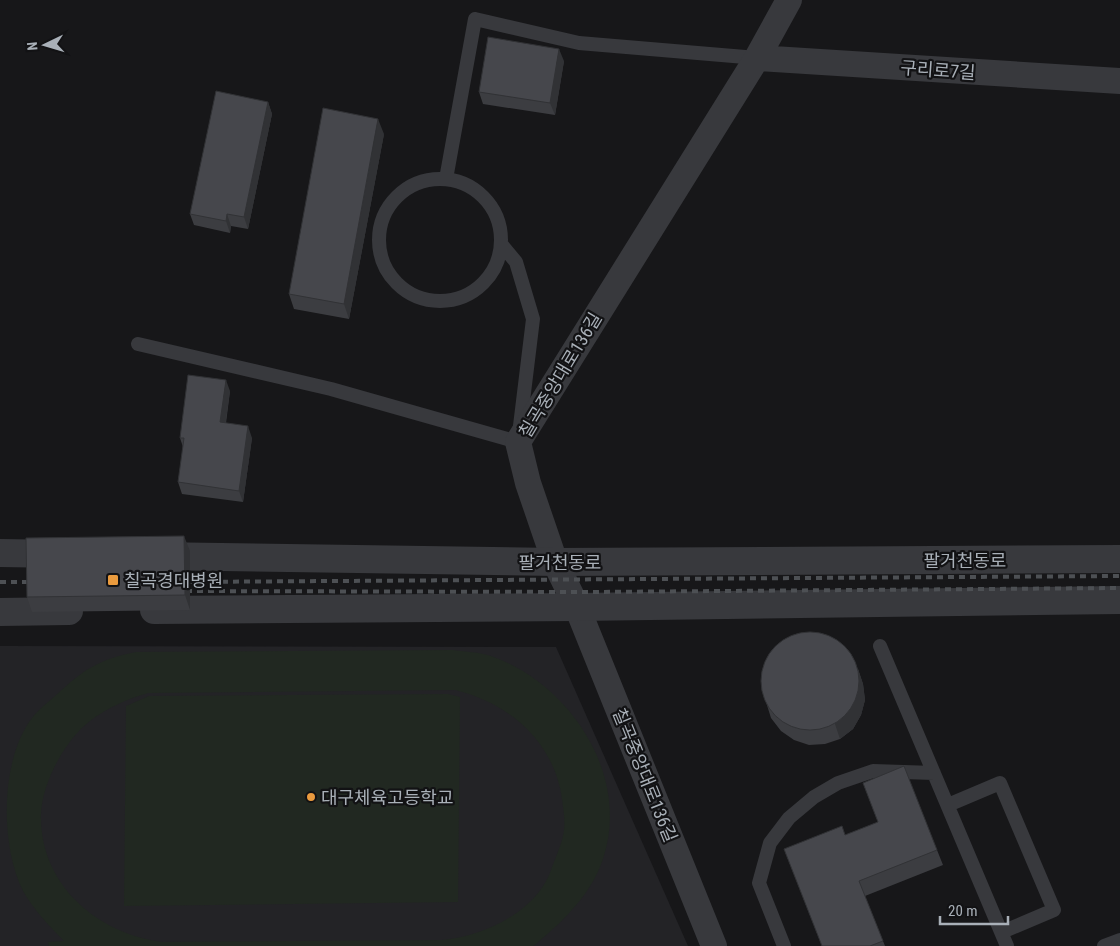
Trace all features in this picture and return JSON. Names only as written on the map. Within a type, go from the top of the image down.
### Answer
[{"type":"street","name":"칠곡중앙대로136길","points":[[714,946],[577,607],[555,562],[528,483],[518,442],[757,58],[789,0]]},
{"type":"street","name":"구리로7길","points":[[757,58],[1120,82]]},
{"type":"street","points":[[0,553],[84,554]]},
{"type":"street","name":"팔거천동로","points":[[132,555],[555,562],[1120,559]]},
{"type":"street","points":[[126,611],[1120,600]]},
{"type":"street","points":[[0,612],[97,611]]},
{"type":"lane","points":[[446,180],[475,19],[579,43],[757,58]]},
{"type":"lane","points":[[441,178],[446,180],[461,182],[478,192],[491,206],[499,224],[501,244],[496,264],[485,282],[468,294],[449,301],[428,300],[409,293],[393,280],[382,262],[378,241],[381,221],[390,203],[405,190],[422,181],[441,178]]},
{"type":"lane","points":[[138,344],[331,389],[518,442],[532,319],[516,262],[501,244]]},
{"type":"lane","points":[[880,646],[1007,946]]},
{"type":"lane","points":[[784,946],[758,884],[770,844],[790,818],[814,797],[838,783],[873,771],[934,773]]},
{"type":"lane","points":[[948,805],[1000,783],[1054,910],[1002,932]]},
{"type":"lane","points":[[1104,946],[1120,940]]},
{"type":"shaded area","name":"대구체육고등학교","points":[[0,646],[556,647],[688,946],[0,946]]},
{"type":"shaded area","points":[[453,650],[491,656],[520,669],[546,688],[569,710],[587,736],[601,765],[608,796],[609,827],[603,859],[598,872],[576,906],[557,926],[533,946],[49,946],[48,942],[64,941],[42,918],[23,891],[15,872],[10,850],[7,827],[7,803],[9,779],[14,756],[21,736],[32,718],[64,688],[91,667],[122,655],[136,652]],"holes":[[[455,690],[496,706],[513,717],[529,731],[542,747],[552,765],[559,785],[564,821],[559,850],[545,883],[526,906],[486,930],[471,935],[442,940],[163,942],[139,937],[116,928],[95,916],[76,901],[61,883],[50,862],[43,839],[41,814],[42,802],[56,763],[72,739],[90,721],[110,708],[132,698],[148,693]]]},
{"type":"shaded area","points":[[448,694],[460,697],[458,902],[124,906],[126,706],[149,696]]},
{"type":"building","points":[[488,37],[559,49],[550,103],[479,92]]},
{"type":"building","points":[[216,91],[268,102],[244,217],[227,214],[226,221],[190,214]]},
{"type":"building","points":[[323,108],[378,119],[344,304],[289,294]]},
{"type":"building","points":[[188,375],[226,380],[220,422],[248,426],[239,491],[178,482],[184,438],[180,438]]},
{"type":"building","points":[[184,536],[185,595],[27,597],[26,538]]},
{"type":"building","points":[[810,632],[829,636],[845,646],[855,662],[859,681],[855,700],[845,716],[829,726],[810,730],[791,726],[775,716],[765,700],[761,681],[765,662],[775,646],[791,636]]},
{"type":"building","points":[[904,766],[937,850],[859,881],[883,941],[870,946],[822,946],[784,849],[842,826],[845,835],[878,822],[863,783]]},
{"type":"railway","points":[[178,582],[1120,576]]},
{"type":"railway","points":[[0,582],[40,582]]},
{"type":"railway","points":[[175,591],[589,592],[1120,588]]},
{"type":"place","name":"칠곡경대병원","points":[[113,580]]},
{"type":"place","name":"대구체육고등학교","points":[[311,797]]}]
